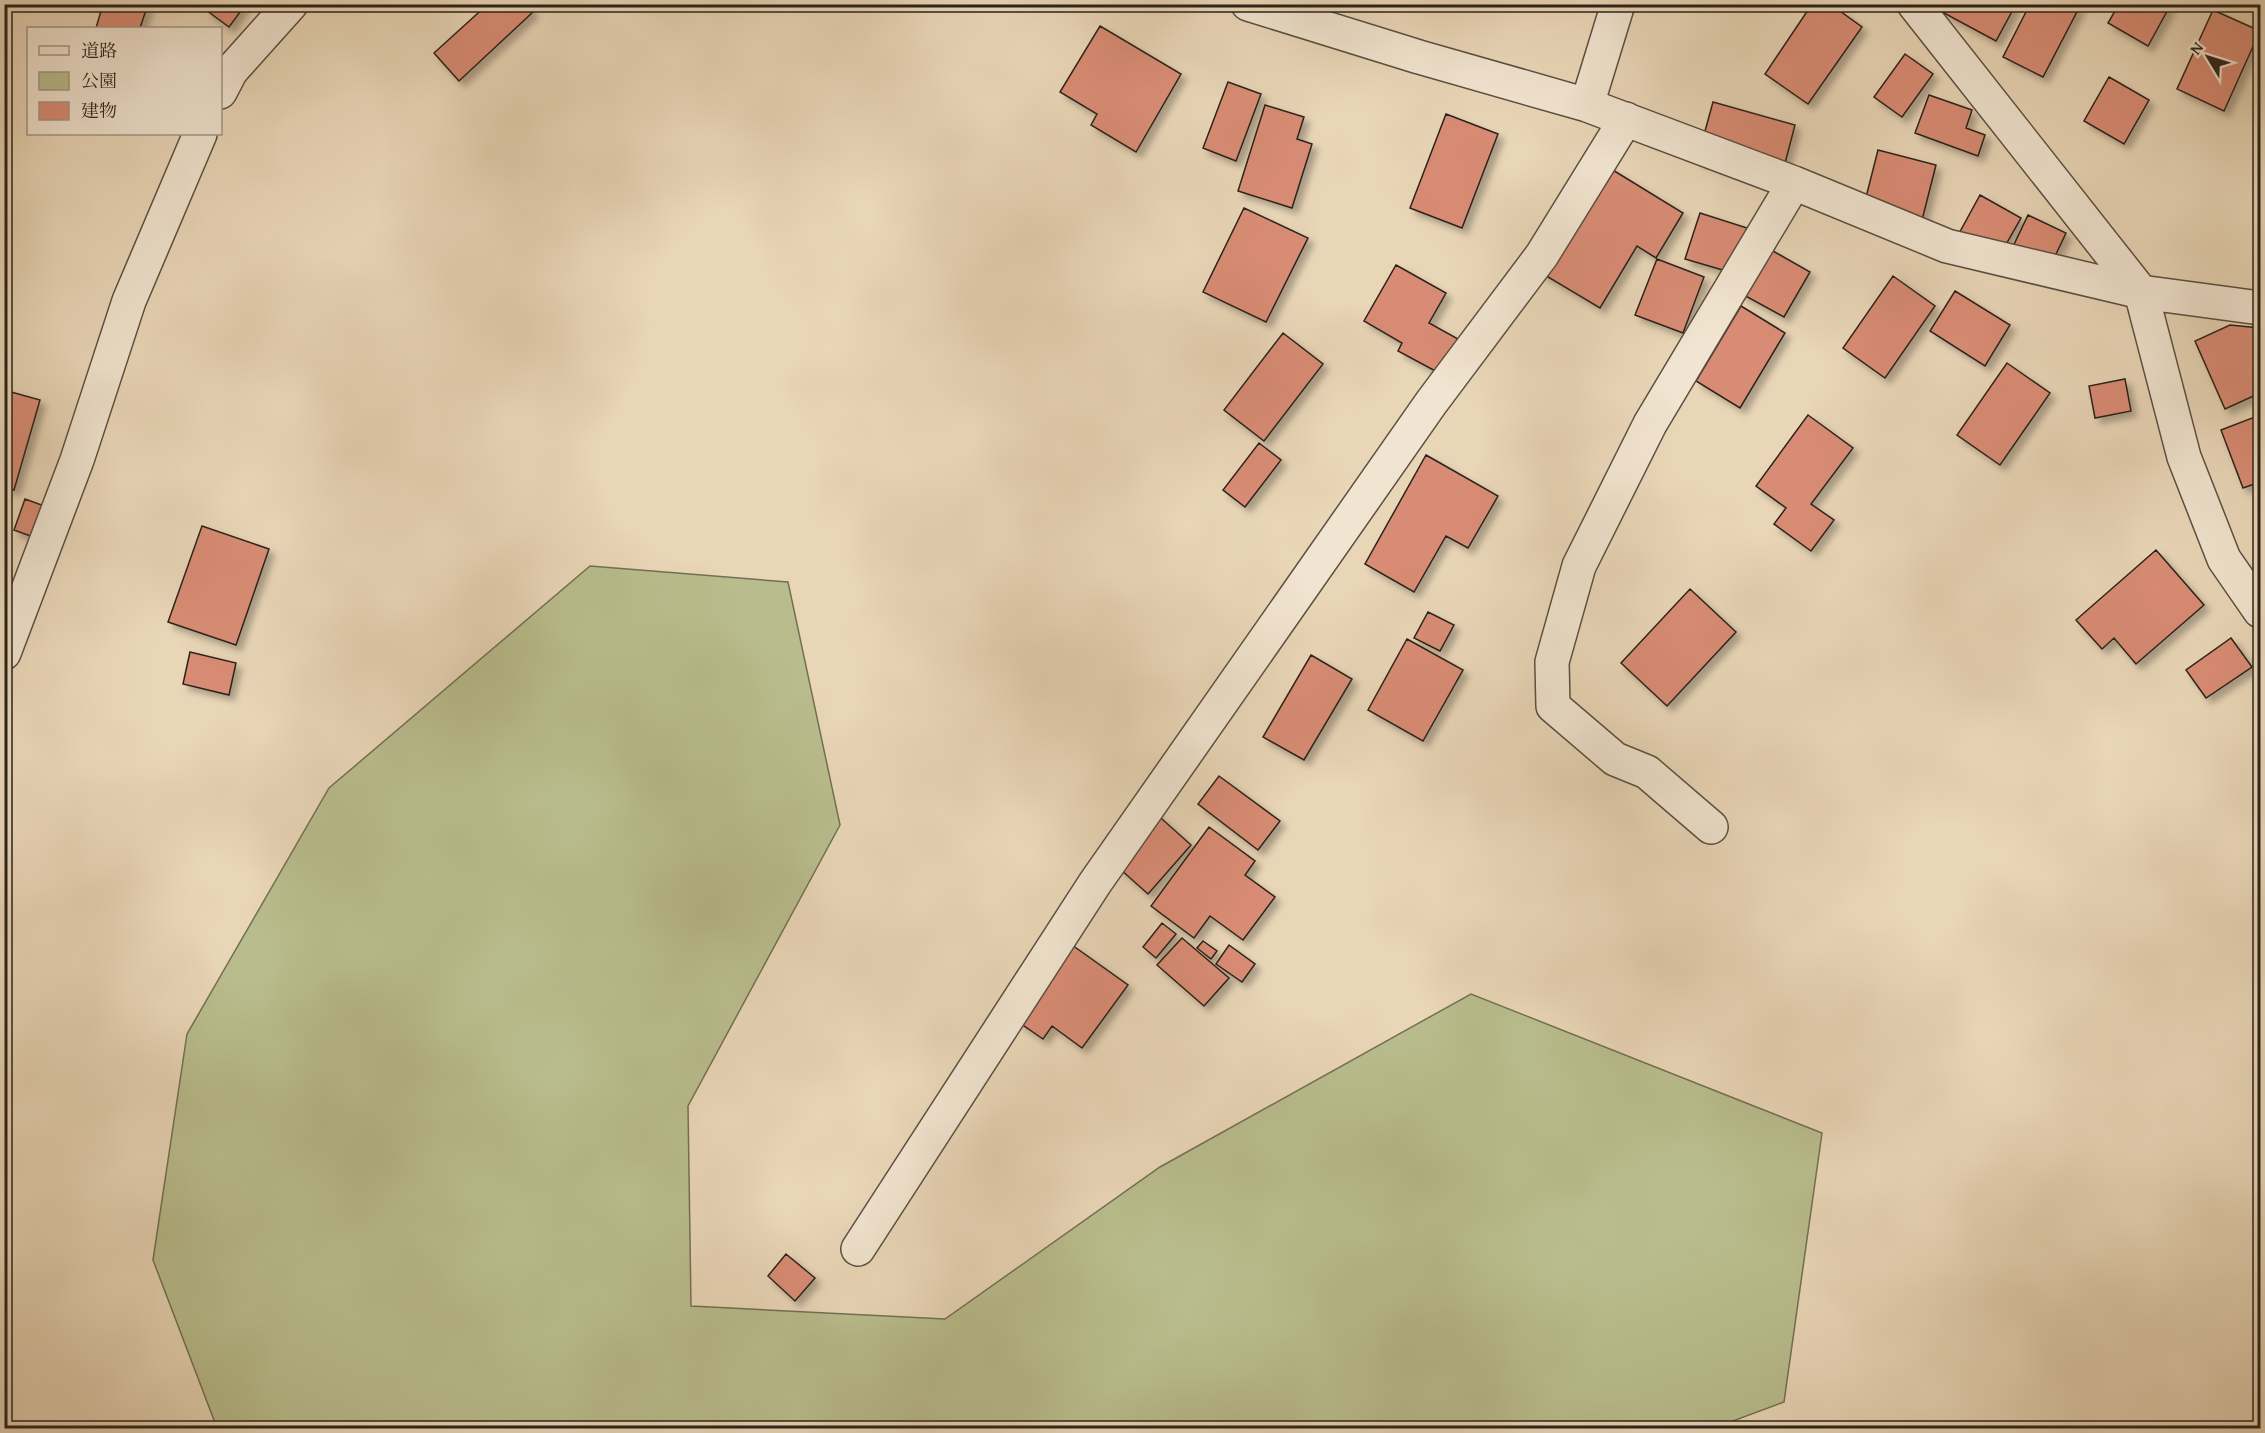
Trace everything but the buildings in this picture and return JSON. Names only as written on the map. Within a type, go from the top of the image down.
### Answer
[{"type":"street","points":[[222,88],[231,71],[291,4]]},
{"type":"street","points":[[1248,4],[1419,57],[1587,105],[1794,183],[1947,246],[2141,292],[2260,308]]},
{"type":"street","points":[[1587,105],[1618,4]]},
{"type":"street","points":[[1914,4],[2141,292],[2184,457],[2224,559],[2260,611]]},
{"type":"street","points":[[858,1249],[1095,883],[1431,403],[1542,255],[1626,119]]},
{"type":"street","points":[[4,653],[77,460],[129,301],[200,135]]},
{"type":"street","points":[[1711,827],[1647,772],[1615,759],[1553,706],[1552,662],[1579,566],[1645,434],[1794,183]]},
{"type":"green space","points":[[590,566],[788,582],[840,825],[688,1106],[691,1306],[945,1319],[1160,1167],[1471,994],[1822,1133],[1784,1402],[1714,1428],[217,1428],[153,1260],[187,1034],[329,788]]}]
